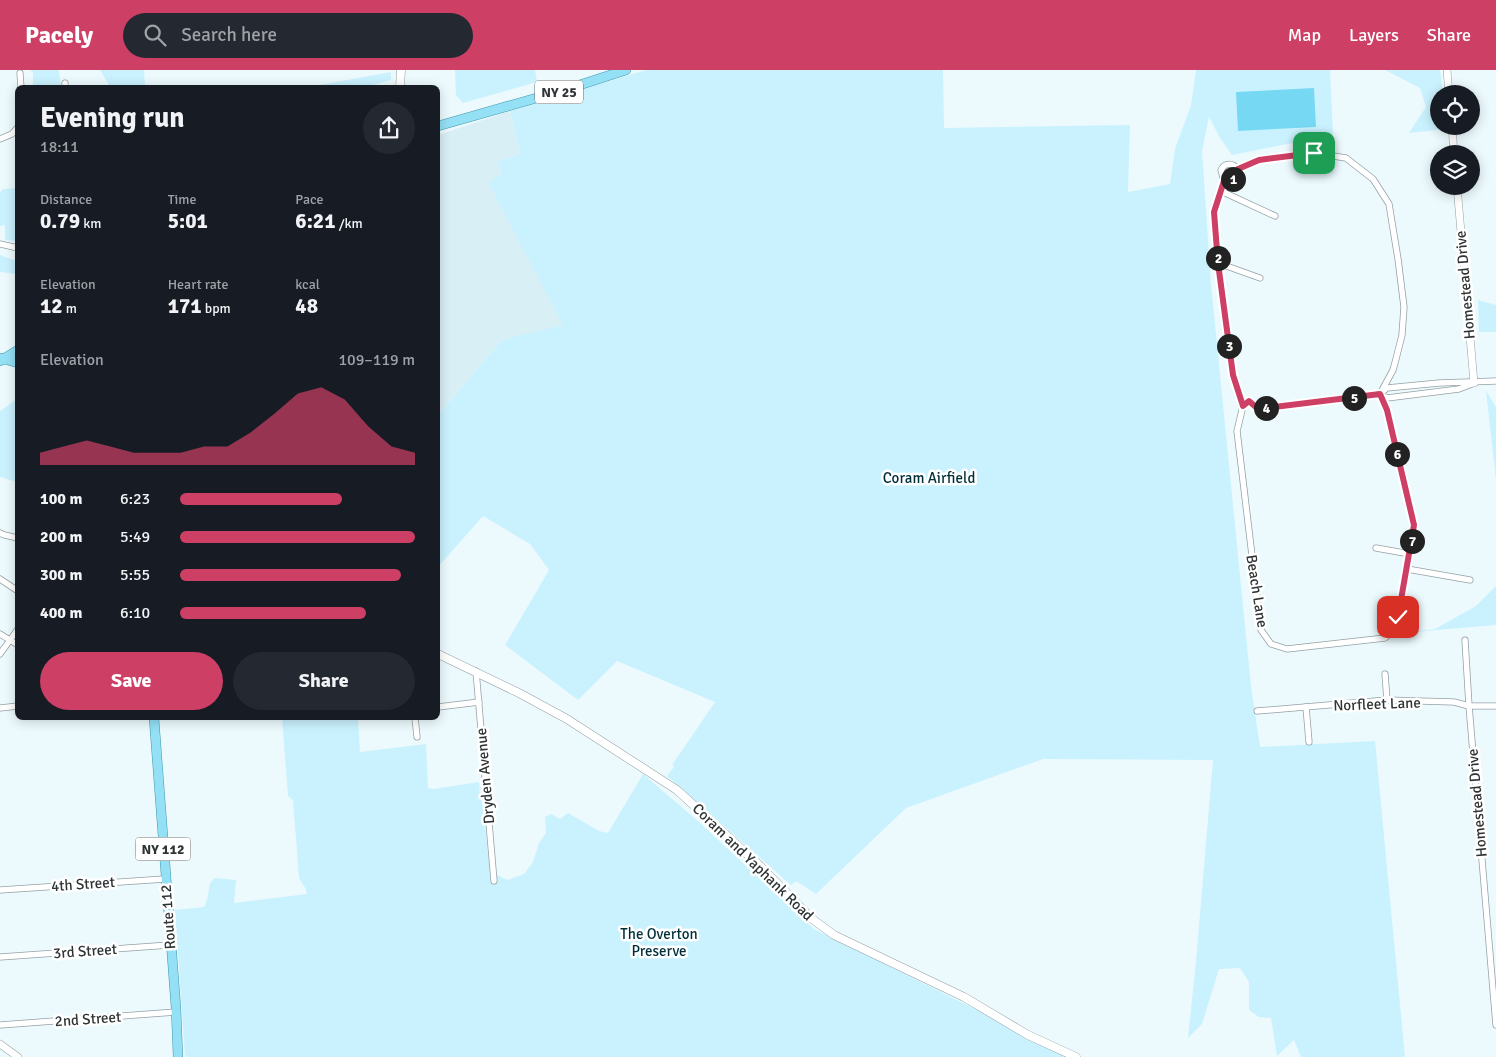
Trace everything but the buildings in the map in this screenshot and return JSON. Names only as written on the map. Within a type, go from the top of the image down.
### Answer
[{"type":"main road","points":[[400,85],[401,70]]},
{"type":"main road","name":"NY 25","points":[[440,125],[561,91],[626,70]]},
{"type":"main road","points":[[2,359],[15,352]]},
{"type":"main road","points":[[2,359],[15,362]]},
{"type":"main road","name":"Coram and Yaphank Road","points":[[440,655],[476,671],[567,719],[677,790],[758,864],[811,918],[834,935],[964,997],[1028,1035],[1076,1057]]},
{"type":"main road","name":"Route 112","points":[[154,720],[178,1057]]},
{"type":"street","points":[[1447,70],[1448,85]]},
{"type":"street","points":[[20,73],[21,85]]},
{"type":"street","points":[[0,139],[12,134],[15,130]]},
{"type":"street","points":[[1224,181],[1233,179],[1238,169],[1259,160],[1314,153],[1346,158],[1373,179],[1389,204],[1404,307],[1402,335],[1393,370],[1380,394]]},
{"type":"street","points":[[1238,169],[1231,164],[1223,166],[1221,170],[1224,181],[1214,212],[1218,263],[1233,375],[1243,406],[1249,401],[1258,409],[1380,394],[1386,388],[1439,383],[1496,382]]},
{"type":"street","points":[[1221,191],[1275,216]]},
{"type":"street","name":"Homestead Drive","points":[[1458,195],[1474,383]]},
{"type":"street","points":[[0,244],[15,247]]},
{"type":"street","points":[[1218,263],[1260,278]]},
{"type":"street","name":"Beach Lane","points":[[1243,406],[1237,431],[1261,630],[1271,644],[1288,649],[1385,638],[1396,628],[1414,525],[1387,410],[1380,394]]},
{"type":"street","points":[[0,533],[4,536],[15,538]]},
{"type":"street","points":[[1376,548],[1410,554]]},
{"type":"street","points":[[1407,569],[1470,580]]},
{"type":"street","points":[[0,580],[15,589]]},
{"type":"street","points":[[0,654],[15,633]]},
{"type":"street","points":[[0,634],[15,644]]},
{"type":"street","name":"Homestead Drive","points":[[1465,640],[1496,1025]]},
{"type":"street","name":"Dryden Avenue","points":[[476,671],[494,881]]},
{"type":"street","points":[[1385,674],[1387,700]]},
{"type":"street","name":"Norfleet Lane","points":[[1258,711],[1387,700],[1454,702],[1469,706],[1496,706]]},
{"type":"street","points":[[440,707],[479,702]]},
{"type":"street","points":[[0,708],[15,706]]},
{"type":"street","points":[[1306,707],[1309,742]]},
{"type":"street","points":[[415,720],[417,737]]},
{"type":"street","name":"4th Street","points":[[0,890],[165,879]]},
{"type":"street","name":"3rd Street","points":[[0,957],[170,945]]},
{"type":"street","name":"2nd Street","points":[[0,1025],[176,1012]]},
{"type":"street","points":[[0,1044],[18,1057]]},
{"type":"shaded area","points":[[510,111],[520,154],[497,162],[501,175],[489,182],[566,326],[502,340],[440,413],[440,134]]},
{"type":"green space","points":[[30,70],[59,70],[61,85],[33,85],[33,73]]},
{"type":"green space","points":[[100,70],[144,70],[145,85],[109,85]]},
{"type":"green space","points":[[455,70],[535,70],[537,82],[463,103],[456,95]]},
{"type":"green space","name":"Coram Airfield","points":[[646,70],[943,70],[944,128],[1130,125],[1128,192],[1170,184],[1175,149],[1191,105],[1196,70],[1333,70],[1330,71],[1333,135],[1232,155],[1209,117],[1202,151],[1211,284],[1251,686],[1260,747],[1375,741],[1405,1057],[1301,1057],[1294,1040],[1277,1056],[1271,1018],[1259,1017],[1249,1010],[1249,982],[1240,968],[1219,969],[1202,1024],[1188,1038],[1213,760],[1043,759],[906,808],[816,894],[796,881],[791,885],[667,776],[674,767],[672,765],[715,702],[617,661],[578,700],[505,645],[549,570],[530,544],[483,516],[440,565],[440,413],[502,340],[563,325],[488,182],[501,175],[497,162],[520,154],[510,111]]},
{"type":"green space","points":[[1385,70],[1440,70],[1442,85],[1430,85],[1430,131],[1409,133],[1426,107],[1420,88]]},
{"type":"green space","points":[[391,72],[391,80],[373,85],[320,85]]},
{"type":"green space","points":[[15,188],[15,241],[5,240],[5,225],[0,226],[0,193],[3,189]]},
{"type":"green space","points":[[0,255],[15,260],[15,274],[0,272]]},
{"type":"green space","points":[[1478,300],[1496,305],[1496,332],[1479,332]]},
{"type":"green space","points":[[1486,391],[1496,407],[1496,480]]},
{"type":"green space","points":[[15,400],[15,481],[0,477],[0,411]]},
{"type":"green space","points":[[1496,586],[1496,625],[1402,633],[1435,629],[1476,606]]},
{"type":"green space","name":"The Overton Preserve","points":[[282,720],[358,720],[360,752],[426,744],[428,788],[433,789],[479,782],[490,871],[507,880],[524,874],[533,862],[539,843],[546,833],[545,817],[551,814],[560,819],[568,813],[599,831],[608,833],[643,774],[699,822],[814,929],[1072,1057],[185,1057],[175,910],[204,907],[210,883],[215,878],[236,880],[234,903],[307,894],[299,878],[293,800],[288,796]]},
{"type":"water","points":[[1314,88],[1316,127],[1238,131],[1236,92]]},
{"type":"route","points":[[1314,153],[1259,160],[1238,169],[1233,179],[1224,181],[1214,212],[1218,263],[1233,375],[1243,406],[1249,401],[1258,409],[1380,394],[1387,410],[1414,525],[1398,617]]}]
